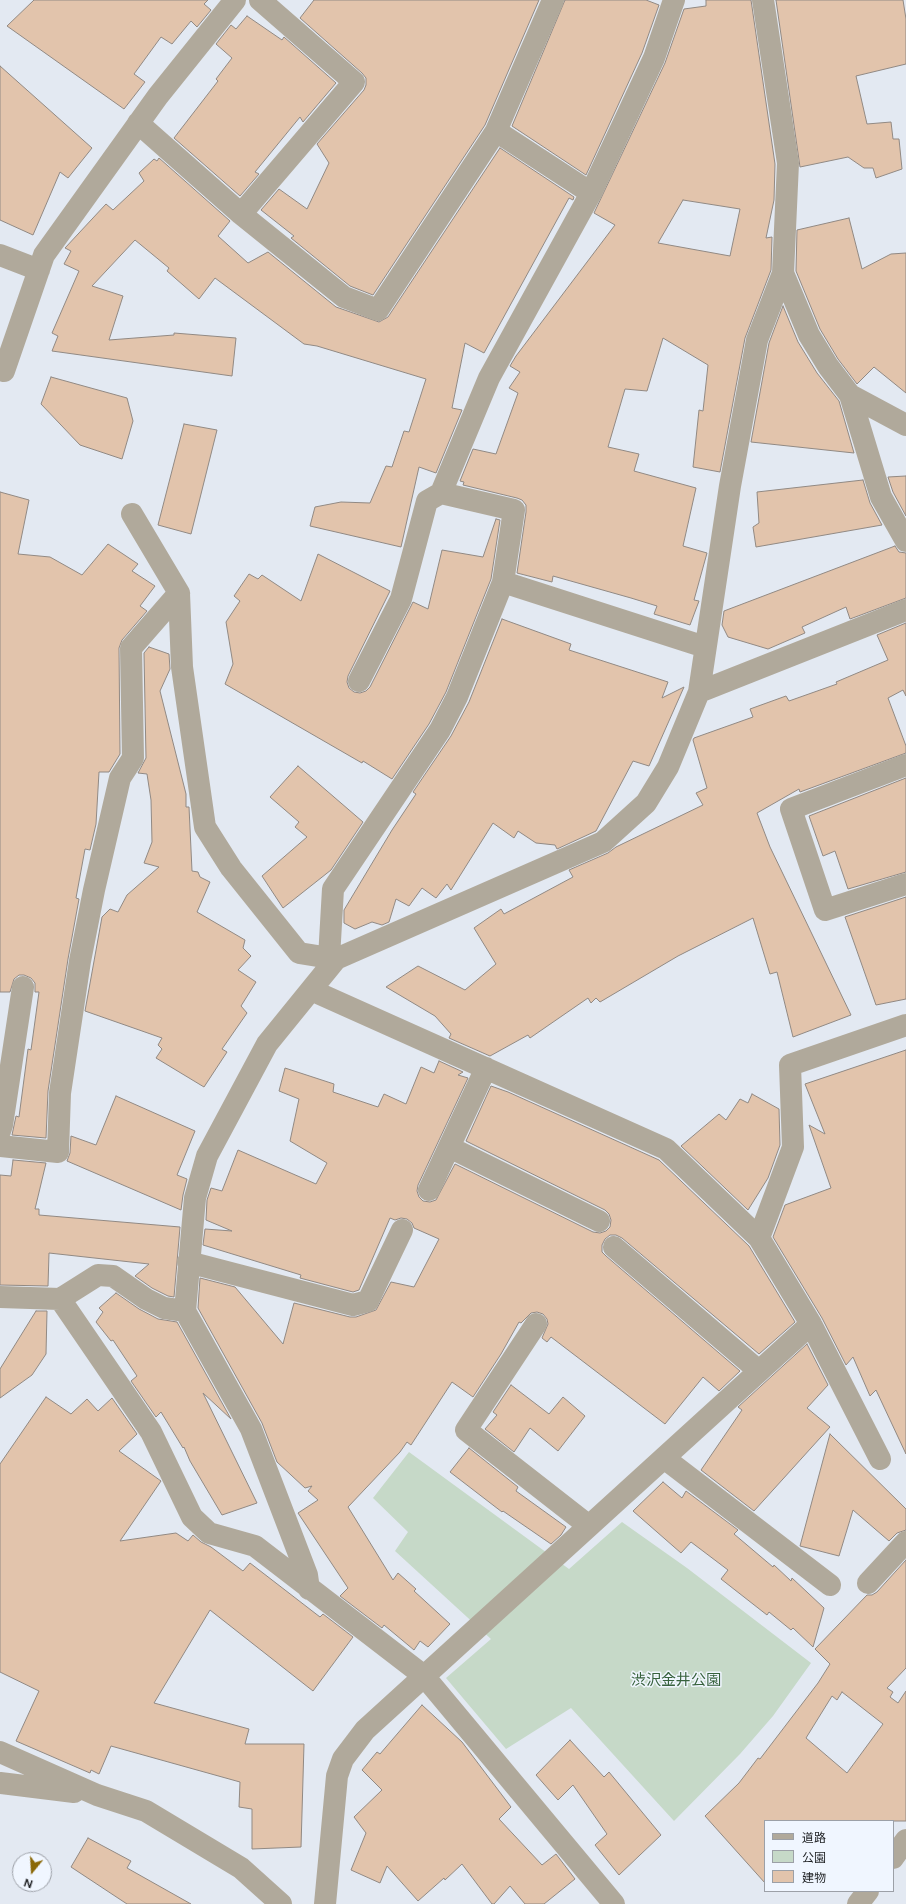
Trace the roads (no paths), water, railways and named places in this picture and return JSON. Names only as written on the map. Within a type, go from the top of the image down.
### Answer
[{"type":"street","points":[[4,371],[44,255],[158,96],[235,0]]},
{"type":"street","points":[[241,214],[354,82],[260,0]]},
{"type":"street","points":[[138,123],[241,214],[344,297],[378,310],[496,131],[553,0]]},
{"type":"street","points":[[359,681],[401,599],[427,502],[441,493],[489,378],[591,193],[654,58],[674,0]]},
{"type":"street","points":[[309,1589],[307,1575],[251,1429],[185,1311],[188,1262],[195,1198],[207,1156],[267,1044],[311,990],[332,959],[603,842],[646,803],[668,767],[699,692],[730,486],[757,340],[783,273],[788,163],[763,0]]},
{"type":"street","points":[[496,131],[591,193]]},
{"type":"street","points":[[0,255],[39,270]]},
{"type":"street","points":[[783,273],[809,335],[828,366],[850,396],[881,497],[906,541]]},
{"type":"street","points":[[850,396],[906,425]]},
{"type":"street","points":[[332,959],[333,889],[440,730],[457,697],[503,582],[514,510],[441,493]]},
{"type":"street","points":[[132,514],[179,593],[182,667],[205,827],[231,868],[299,953],[332,959]]},
{"type":"street","points":[[503,582],[705,647]]},
{"type":"street","points":[[0,1146],[58,1152],[60,1093],[80,961],[94,890],[120,778],[133,758],[131,648],[179,593]]},
{"type":"street","points":[[699,692],[906,610]]},
{"type":"street","points":[[906,765],[791,809],[825,910],[906,884]]},
{"type":"street","points":[[0,1131],[23,987]]},
{"type":"street","points":[[311,990],[666,1149],[758,1238],[811,1324],[880,1459]]},
{"type":"street","points":[[758,1238],[793,1147],[790,1065],[906,1025]]},
{"type":"street","points":[[429,1190],[486,1068]]},
{"type":"street","points":[[449,1146],[599,1221]]},
{"type":"street","points":[[188,1262],[353,1305],[368,1301],[402,1230]]},
{"type":"street","points":[[614,1247],[759,1371]]},
{"type":"street","points":[[0,1297],[60,1299],[98,1274],[113,1276],[146,1299],[164,1308],[185,1311]]},
{"type":"street","points":[[60,1299],[151,1432],[192,1517],[209,1533],[255,1546],[424,1676],[614,1904]]},
{"type":"street","points":[[536,1324],[466,1430],[589,1526]]},
{"type":"street","points":[[325,1904],[337,1776],[342,1759],[364,1730],[811,1324]]},
{"type":"street","points":[[664,1458],[830,1584]]},
{"type":"street","points":[[868,1583],[906,1542]]},
{"type":"street","points":[[0,1752],[97,1795],[146,1811],[241,1868],[281,1904]]},
{"type":"street","points":[[0,1783],[97,1795]]},
{"type":"street","points":[[894,1857],[906,1840]]},
{"type":"street","points":[[858,1904],[867,1892]]},
{"type":"park label","name":"渋沢金井公園","points":[[676,1681]]}]
